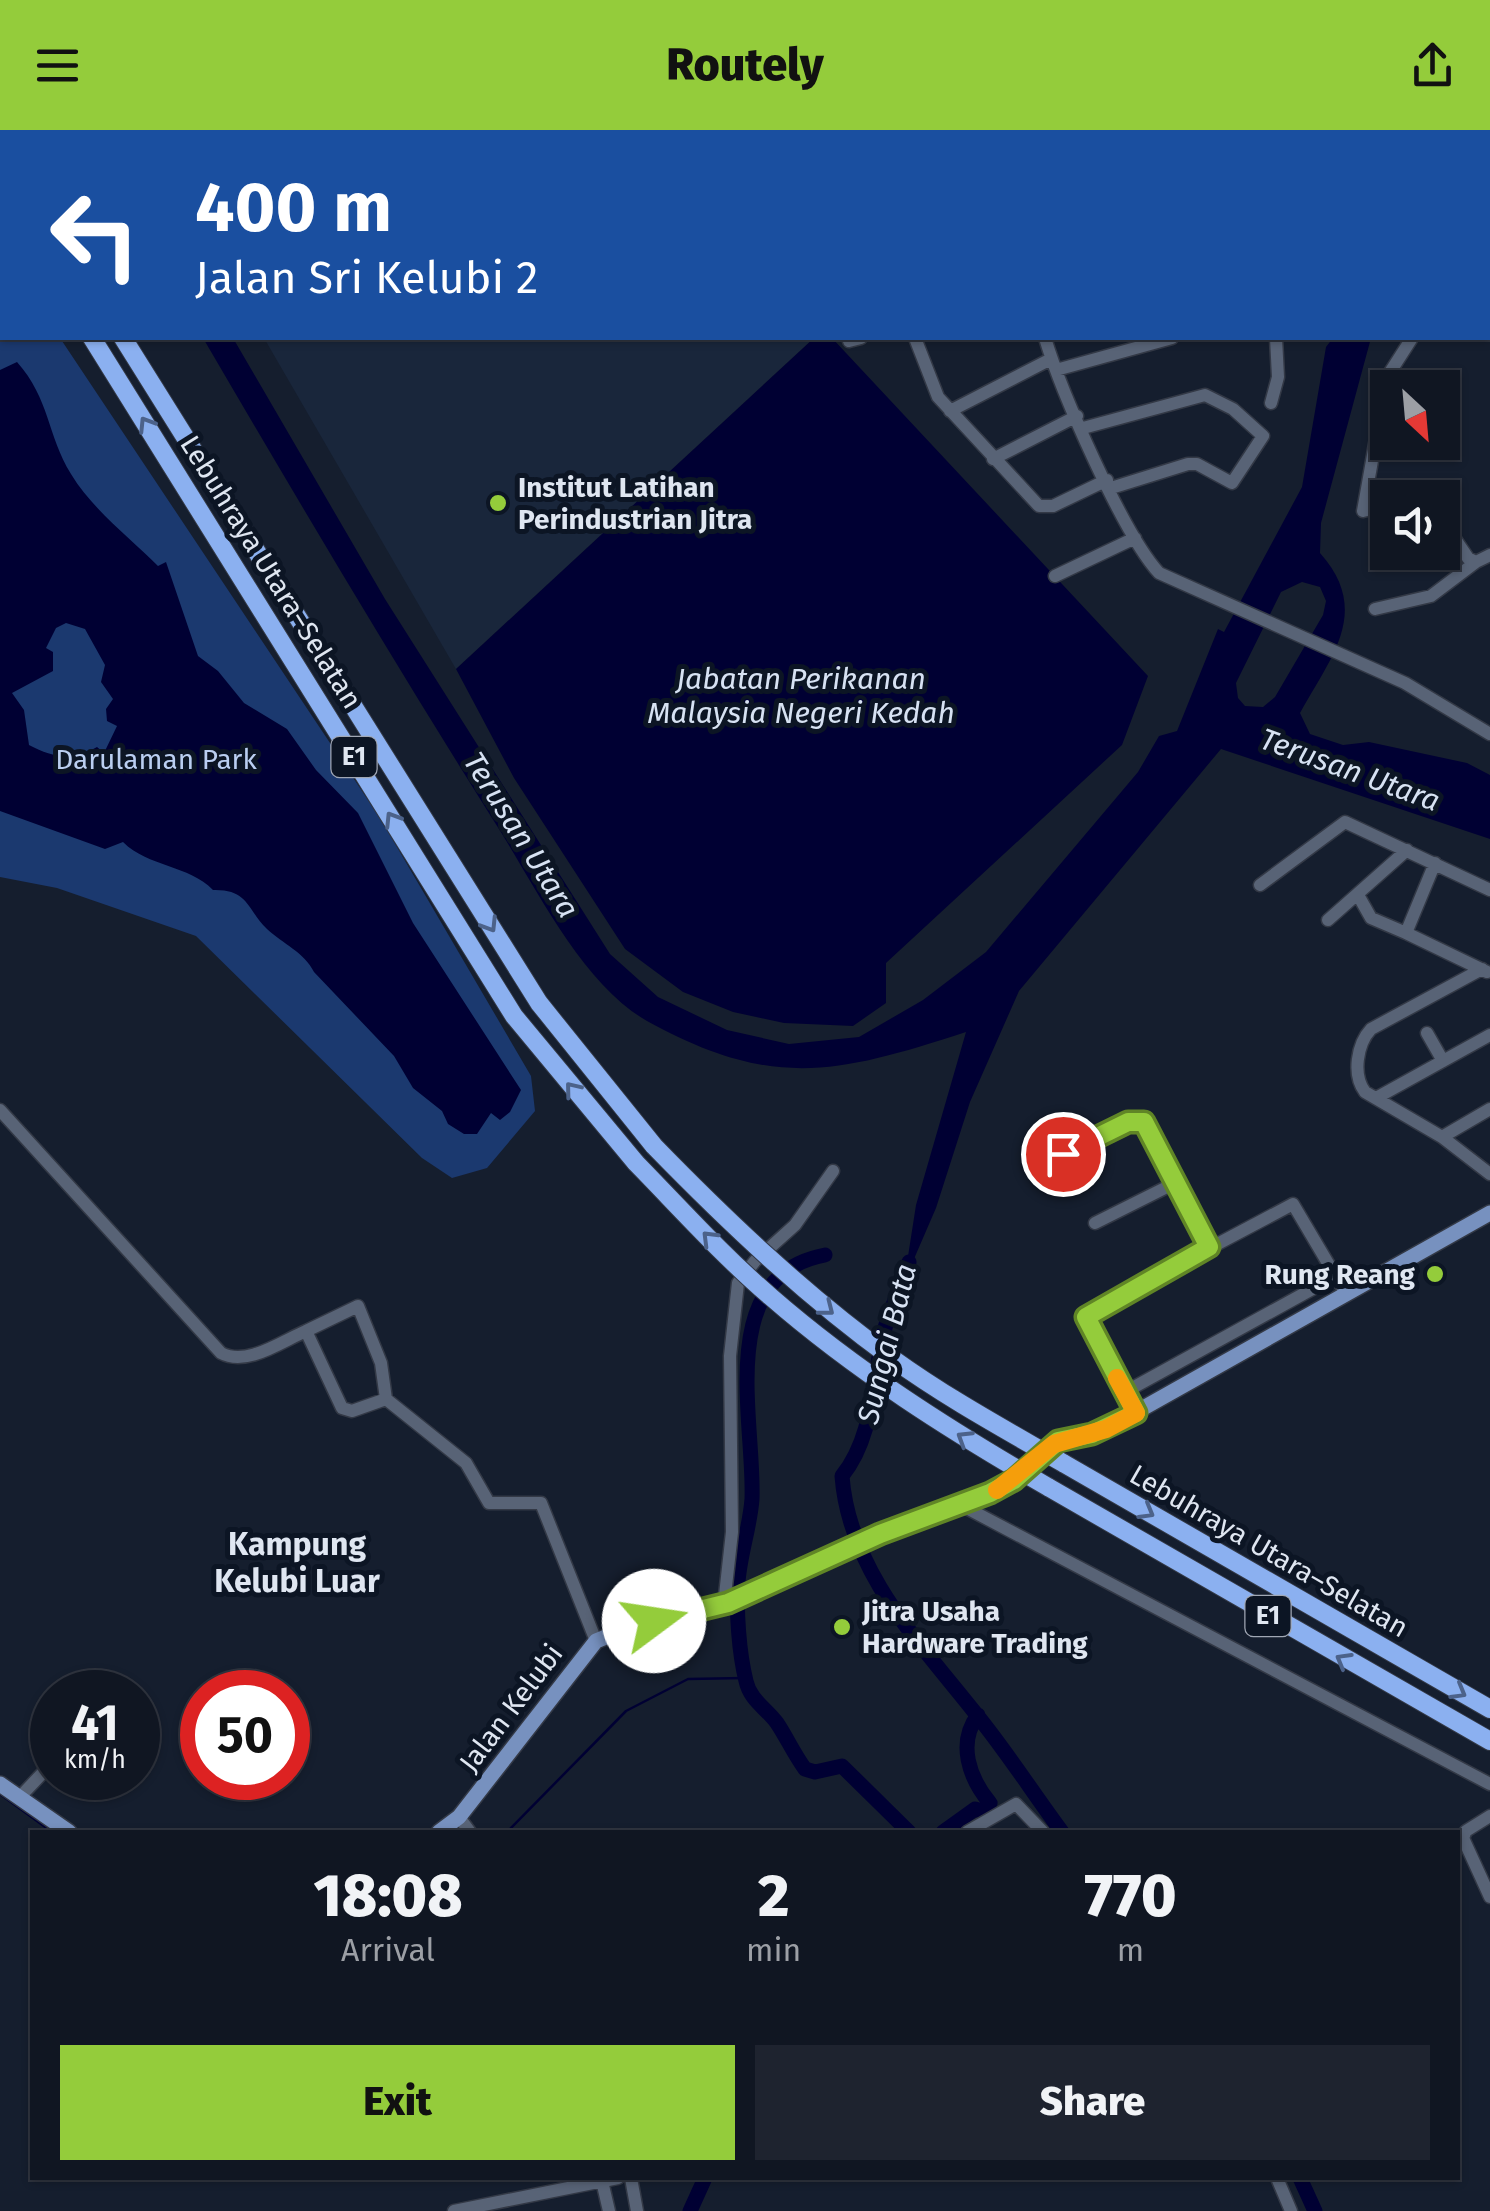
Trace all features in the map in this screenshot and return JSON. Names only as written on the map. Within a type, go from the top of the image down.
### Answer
[{"type":"highway","name":"Lebuhraya Utara–Selatan","points":[[93,340],[514,1016],[636,1163],[737,1266],[828,1344],[954,1432],[1490,1741]]},
{"type":"highway","name":"Lebuhraya Utara–Selatan","points":[[124,340],[539,1003],[654,1146],[765,1255],[846,1324],[973,1412],[1490,1710]]},
{"type":"highway","points":[[1399,1692],[1415,1667]]},
{"type":"main road","name":"Jalan Kelubi","points":[[442,1830],[459,1816],[596,1641],[628,1628],[726,1604],[880,1534],[1014,1480],[1058,1441],[1092,1434],[1136,1413],[1345,1292],[1490,1214]]},
{"type":"main road","points":[[0,1784],[66,1830]]},
{"type":"street","points":[[916,340],[930,382],[950,410],[994,459],[1043,508],[1109,484],[1188,464],[1197,464],[1232,483],[1263,436],[1233,409],[1205,395],[1080,422],[994,459]]},
{"type":"street","points":[[1046,340],[1135,538],[1150,564],[1169,581],[1228,603],[1420,691],[1490,734]]},
{"type":"street","points":[[950,410],[1054,364],[1119,345],[1157,340]]},
{"type":"street","points":[[1271,403],[1279,362],[1276,340]]},
{"type":"street","points":[[1370,510],[1363,511],[1386,378],[1411,340]]},
{"type":"street","points":[[1055,576],[1135,538]]},
{"type":"street","points":[[1460,546],[1476,562]]},
{"type":"street","points":[[1375,609],[1431,596],[1490,555]]},
{"type":"street","points":[[1260,884],[1345,822],[1490,890]]},
{"type":"street","points":[[1328,920],[1407,850]]},
{"type":"street","points":[[1406,933],[1435,863]]},
{"type":"street","points":[[1358,894],[1371,918],[1486,971]]},
{"type":"street","points":[[1486,971],[1366,1034],[1358,1063],[1359,1084],[1490,1174]]},
{"type":"street","points":[[1427,1032],[1443,1061]]},
{"type":"street","points":[[1376,1098],[1490,1035]]},
{"type":"street","points":[[1442,1138],[1490,1108]]},
{"type":"street","points":[[0,1110],[220,1353],[231,1358],[246,1356],[358,1306],[381,1363],[386,1400],[466,1463],[489,1503],[541,1503],[596,1641]]},
{"type":"street","points":[[1063,1154],[1137,1120],[1144,1122],[1209,1247]]},
{"type":"street","points":[[726,1604],[732,1532],[730,1356],[738,1283],[766,1250],[795,1225],[834,1171]]},
{"type":"street","points":[[1095,1222],[1176,1182]]},
{"type":"street","points":[[1136,1413],[1086,1321],[1088,1312],[1293,1204],[1345,1292]]},
{"type":"street","points":[[1124,1392],[1336,1276]]},
{"type":"street","points":[[306,1331],[342,1408],[352,1411],[386,1400]]},
{"type":"street","points":[[960,1504],[1490,1784]]},
{"type":"street","points":[[18,1798],[30,1786]]},
{"type":"street","points":[[970,1830],[1016,1804],[1042,1830]]},
{"type":"street","points":[[459,1816],[469,1830]]},
{"type":"street","points":[[1490,1816],[1464,1836],[1490,1897]]},
{"type":"street","points":[[454,2211],[529,2204],[607,2180]]},
{"type":"street","points":[[631,2180],[637,2211]]},
{"type":"street","points":[[1279,2180],[1292,2211]]},
{"type":"street","points":[[602,2181],[609,2211]]},
{"type":"shaded area","name":"Institut Latihan Perindustrian Jitra","points":[[265,340],[812,340],[456,669]]},
{"type":"green space","name":"Darulaman Park","points":[[0,340],[61,340],[380,818],[531,1076],[535,1111],[487,1168],[452,1178],[422,1158],[196,936],[57,888],[0,877]]},
{"type":"water","name":"Terusan Utara","points":[[204,340],[234,340],[385,599],[610,954],[658,997],[727,1030],[789,1044],[859,1037],[923,1000],[986,952],[1138,772],[1159,736],[1177,731],[1218,629],[1224,632],[1302,487],[1326,347],[1331,340],[1370,340],[1321,523],[1320,553],[1335,574],[1345,614],[1334,653],[1300,713],[1310,734],[1343,745],[1369,742],[1467,763],[1490,775],[1490,839],[1221,749],[1019,991],[970,1102],[936,1208],[904,1282],[916,1205],[966,1032],[879,1058],[805,1068],[731,1058],[647,1021],[623,1004],[579,957],[381,639]],"holes":[[[1302,582],[1320,587],[1326,601],[1323,615],[1275,697],[1263,707],[1245,706],[1238,698],[1236,683],[1281,592]]]},
{"type":"water","name":"Jabatan Perikanan Malaysia Negeri Kedah","points":[[812,340],[834,340],[1148,676],[1122,745],[886,963],[886,1003],[853,1026],[784,1023],[733,1012],[683,992],[625,949],[514,778],[456,669]]},
{"type":"water","name":"Darulaman Park","points":[[17,362],[36,390],[63,460],[80,487],[158,566],[166,562],[198,656],[218,671],[244,703],[287,729],[316,770],[358,813],[413,923],[521,1090],[510,1112],[500,1120],[491,1113],[477,1134],[464,1134],[448,1124],[442,1111],[413,1088],[394,1056],[305,959],[260,922],[241,897],[213,890],[192,875],[144,857],[123,842],[105,849],[0,811],[0,370]],"holes":[[[66,623],[85,629],[105,665],[101,682],[113,699],[106,709],[107,721],[117,726],[104,753],[97,747],[71,756],[47,753],[29,745],[24,710],[12,693],[53,671],[53,652],[46,648],[56,628]]]},
{"type":"waterway","points":[[825,1255],[790,1268],[767,1291],[754,1321],[747,1393],[752,1499],[737,1593],[742,1658],[751,1693],[777,1723],[805,1769],[815,1772],[842,1766],[907,1830]]},
{"type":"waterway","name":"Sungai Bata","points":[[909,1262],[885,1328],[867,1424],[842,1476],[847,1511],[858,1543],[891,1604],[1061,1830]]},
{"type":"waterway","points":[[509,1830],[626,1711],[688,1679],[745,1678]]},
{"type":"waterway","points":[[946,1830],[975,1809],[985,1812],[990,1803],[976,1783],[968,1760],[968,1737],[978,1715]]},
{"type":"waterway","points":[[0,1794],[49,1830]]},
{"type":"waterway","points":[[690,2211],[704,2180]]},
{"type":"waterway","name":"Sungai Bata","points":[[1301,2180],[1315,2211]]},
{"type":"slow traffic","points":[[997,1490],[1054,1444],[1106,1429],[1136,1413],[1117,1378]]},
{"type":"place","name":"Institut Latihan Perindustrian Jitra","points":[[498,503]]},
{"type":"place","name":"Rung Reang","points":[[1435,1274]]},
{"type":"place","name":"Jitra Usaha Hardware Trading","points":[[842,1627]]},
{"type":"district","name":"Kampung Kelubi Luar","points":[[297,1562]]},
{"type":"route","points":[[654,1621],[728,1603],[880,1534],[1004,1487],[1058,1441],[1106,1429],[1136,1413],[1086,1321],[1088,1312],[1209,1247],[1144,1122],[1128,1122],[1063,1154]]}]
